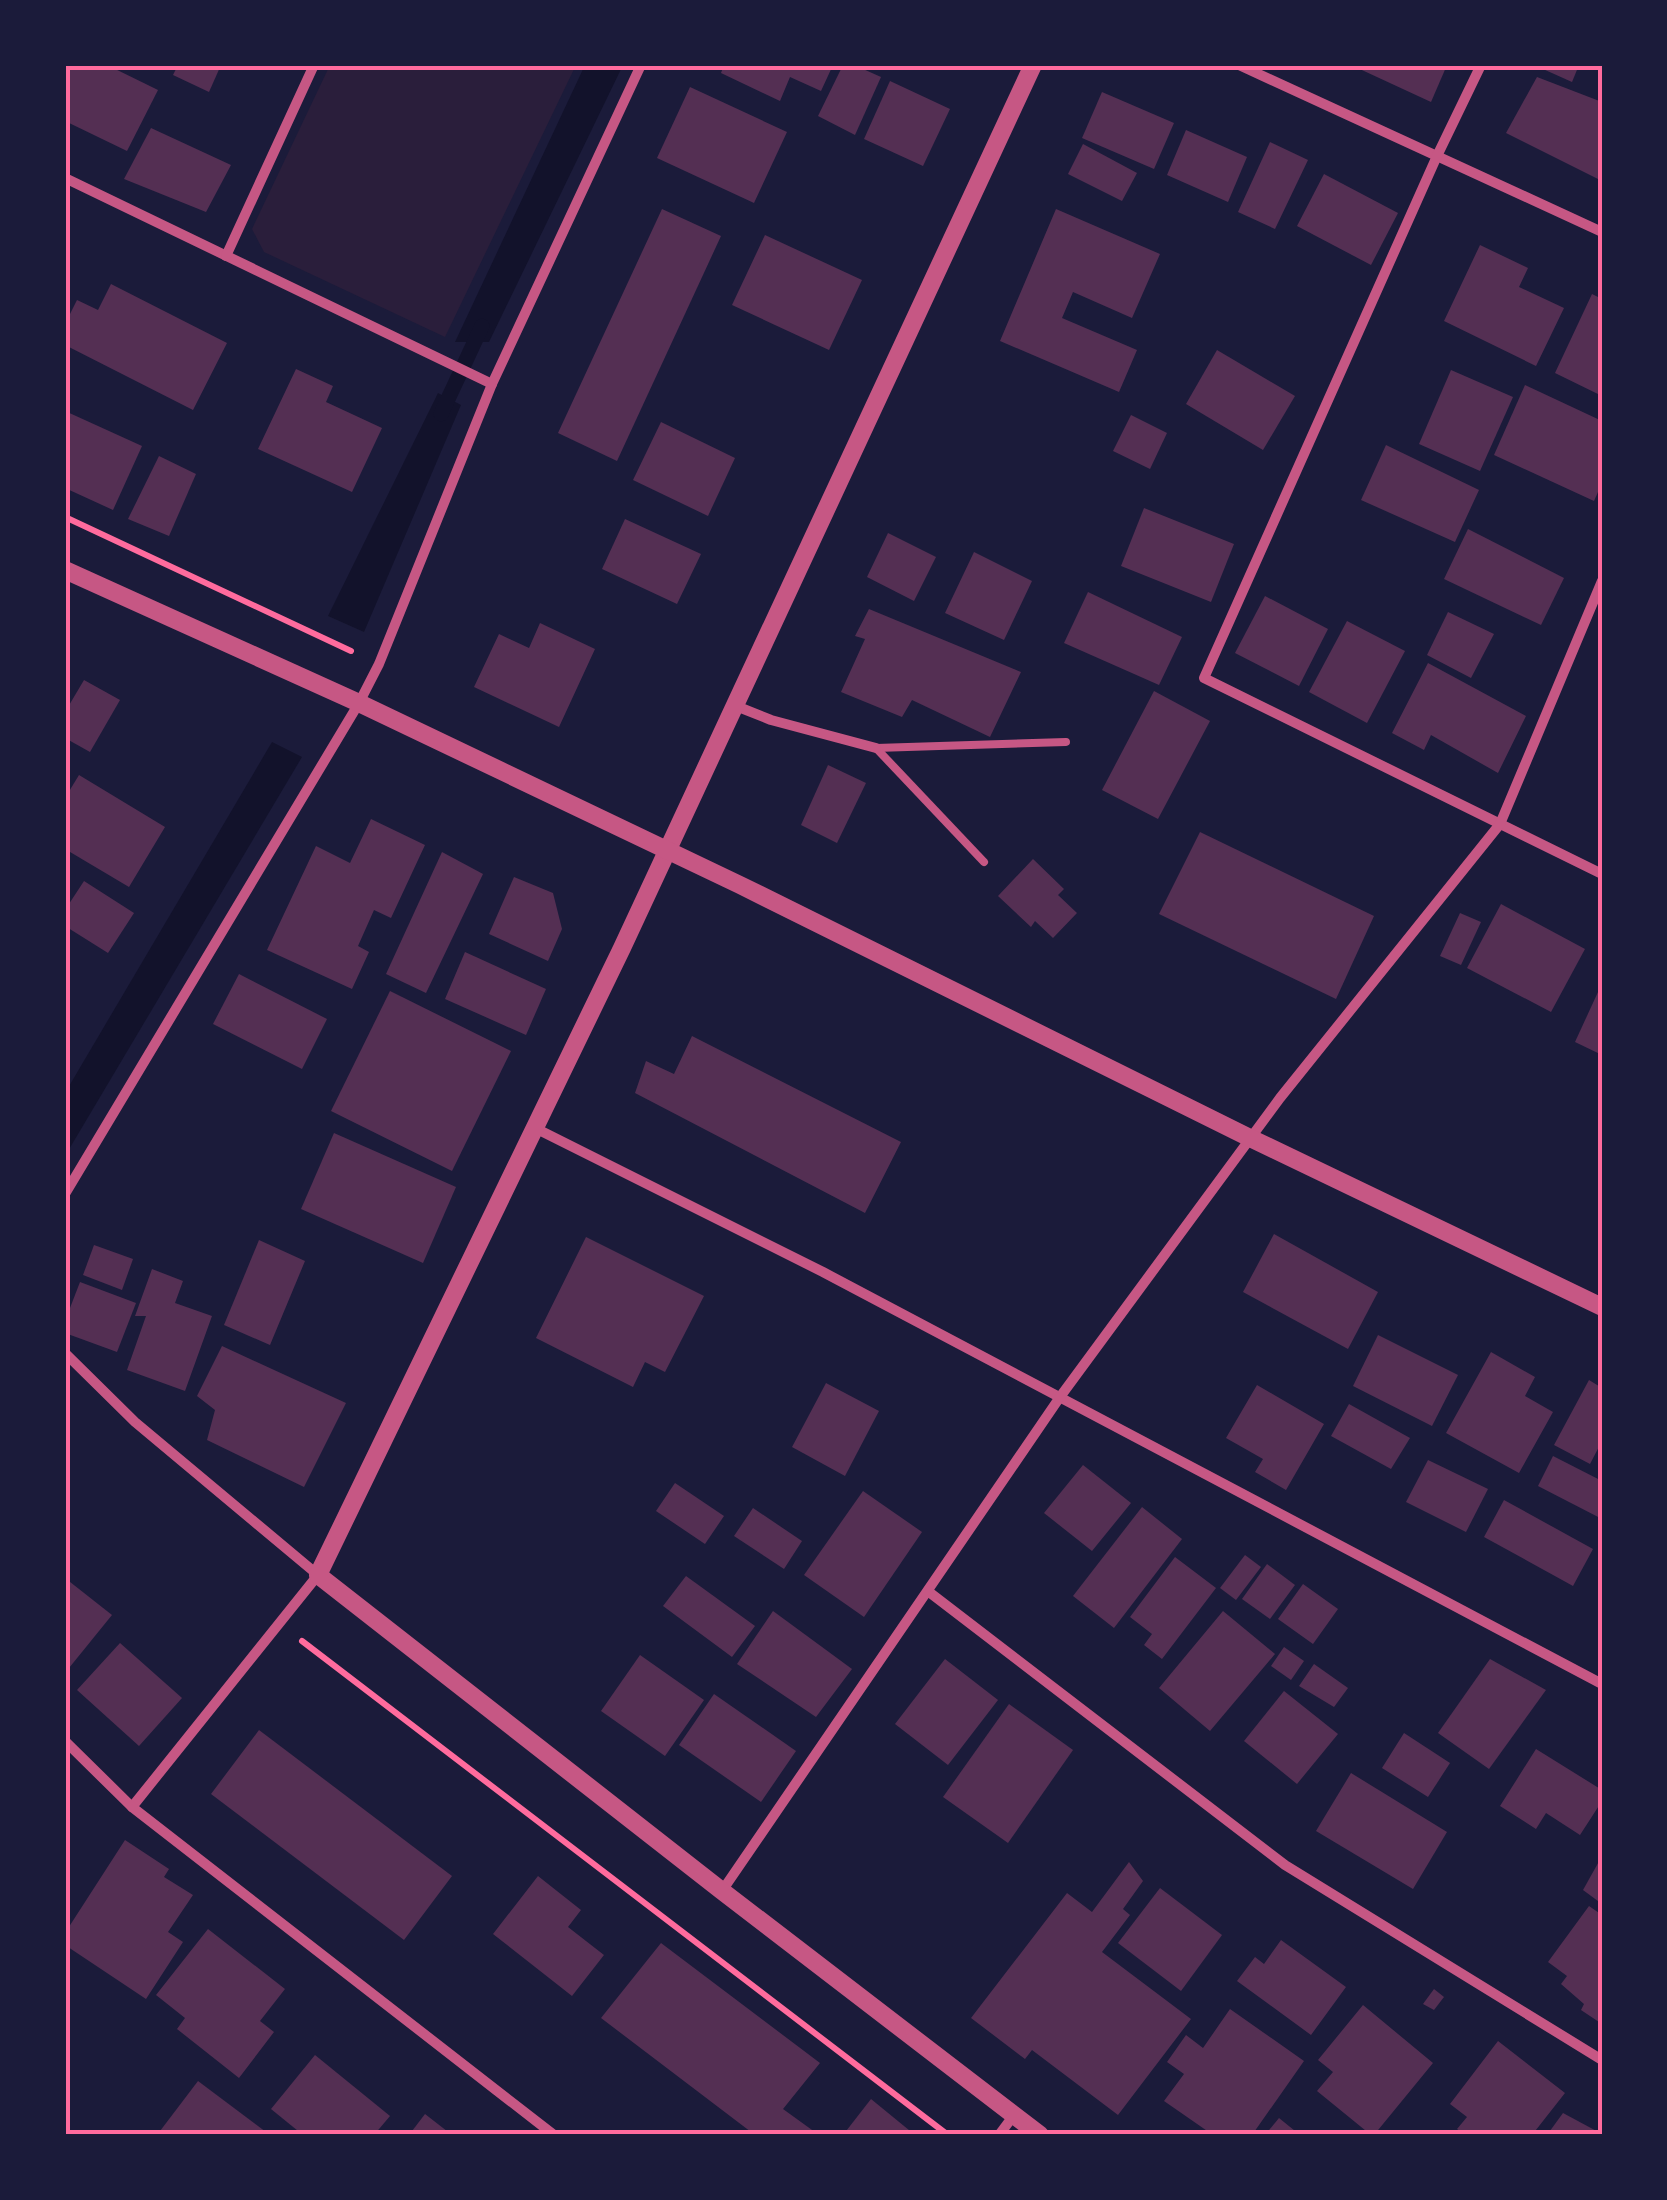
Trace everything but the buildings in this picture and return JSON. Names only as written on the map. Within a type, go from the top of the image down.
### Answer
[{"type":"street","points":[[226,256],[314,65]]},
{"type":"street","points":[[65,1194],[380,664],[490,382],[641,65]]},
{"type":"street","points":[[132,1806],[318,1575],[736,706],[1033,65]]},
{"type":"street","points":[[1239,65],[1602,232]]},
{"type":"street","points":[[1480,65],[1204,678],[1602,874]]},
{"type":"street","points":[[65,178],[490,382]]},
{"type":"street","points":[[65,570],[359,703],[666,850],[1602,1307]]},
{"type":"street","points":[[722,1891],[1060,1397],[1250,1138],[1500,824],[1602,581]]},
{"type":"street","points":[[736,706],[772,720],[876,748]]},
{"type":"street","points":[[535,1128],[822,1272],[1602,1684]]},
{"type":"street","points":[[65,1352],[134,1422],[318,1575],[1040,2135]]},
{"type":"street","points":[[929,1592],[1284,1866],[1602,2060]]},
{"type":"street","points":[[65,1741],[132,1806],[554,2135]]},
{"type":"street","points":[[999,2135],[1014,2115]]},
{"type":"lane","points":[[876,748],[1066,742]]},
{"type":"lane","points":[[876,748],[984,862]]},
{"type":"path","points":[[65,516],[361,656]]},
{"type":"path","points":[[322,1655],[948,2135]]},
{"type":"shaded area","points":[[330,65],[576,65],[445,337],[264,252],[252,229]]},
{"type":"shaded area","points":[[585,65],[623,65],[489,342],[455,342]]},
{"type":"shaded area","points":[[438,393],[461,405],[364,632],[328,616]]},
{"type":"shaded area","points":[[272,742],[302,757],[65,1156],[65,1093]]},
{"type":"waterway","points":[[441,414],[482,326]]}]
